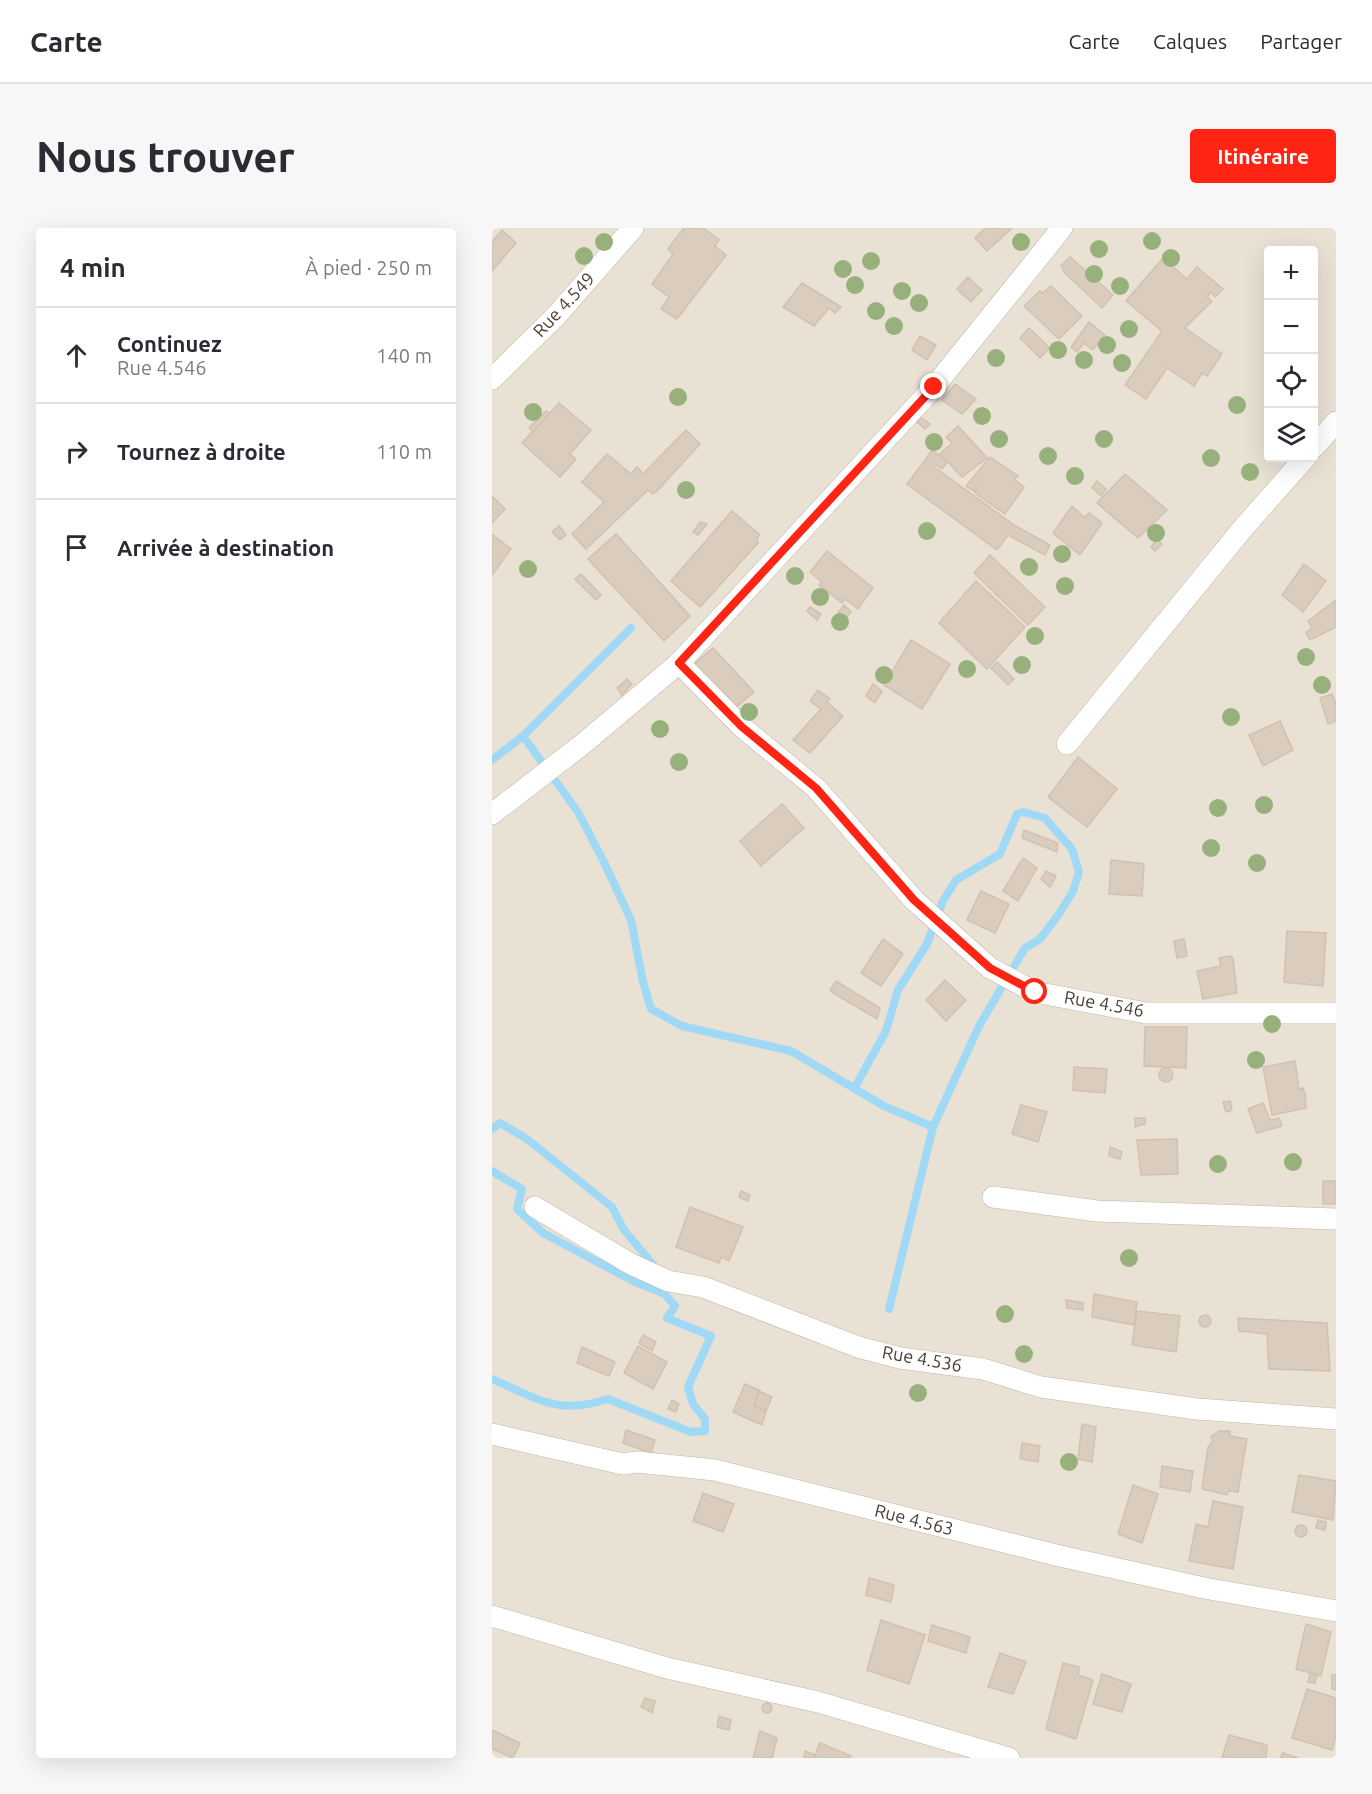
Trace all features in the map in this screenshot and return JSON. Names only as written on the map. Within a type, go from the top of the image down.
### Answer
[{"type":"street","name":"Rue 4.549","points":[[492,379],[556,316],[633,228]]},
{"type":"street","points":[[492,814],[584,743],[679,663],[934,387],[1062,228]]},
{"type":"street","points":[[1318,442],[1336,422]]},
{"type":"street","points":[[1067,744],[1244,527],[1301,462]]},
{"type":"street","name":"Rue 4.546","points":[[679,663],[742,727],[816,788],[914,900],[990,968],[1035,992],[1146,1013],[1336,1013]]},
{"type":"street","points":[[993,1197],[1097,1211],[1336,1219]]},
{"type":"street","name":"Rue 4.536","points":[[535,1207],[631,1264],[668,1281],[703,1287],[858,1347],[900,1358],[983,1369],[1041,1388],[1197,1409],[1336,1419]]},
{"type":"street","name":"Rue 4.563","points":[[492,1434],[623,1464],[637,1462],[715,1470],[1071,1559],[1204,1588],[1336,1611]]},
{"type":"street","points":[[492,1616],[667,1668],[818,1702],[1009,1758]]},
{"type":"shaded area","points":[[492,228],[1336,228],[1336,1758],[492,1758]]},
{"type":"building","points":[[684,228],[703,228],[719,240],[715,246],[726,255],[677,319],[661,309],[669,297],[652,284],[673,254],[668,249]]},
{"type":"building","points":[[985,228],[1012,228],[987,251],[975,238]]},
{"type":"building","points":[[502,230],[516,243],[492,271],[492,242]]},
{"type":"building","points":[[1070,257],[1113,295],[1102,308],[1065,273],[1061,266]]},
{"type":"building","points":[[1163,258],[1187,279],[1197,267],[1223,289],[1215,297],[1211,292],[1207,297],[1212,301],[1185,328],[1222,354],[1207,376],[1202,373],[1194,386],[1167,368],[1146,399],[1125,385],[1162,331],[1126,301]]},
{"type":"building","points":[[968,277],[982,290],[971,302],[957,289]]},
{"type":"building","points":[[802,283],[841,307],[835,313],[829,308],[814,326],[783,307]]},
{"type":"building","points":[[1051,286],[1082,316],[1059,339],[1024,306],[1040,291],[1043,293]]},
{"type":"building","points":[[1089,322],[1105,335],[1093,350],[1084,343],[1077,352],[1071,347]]},
{"type":"building","points":[[1029,328],[1050,348],[1040,358],[1020,338]]},
{"type":"building","points":[[920,336],[936,345],[927,360],[912,350]]},
{"type":"building","points":[[955,384],[976,399],[962,414],[942,400]]},
{"type":"building","points":[[559,403],[591,430],[570,454],[576,459],[560,477],[522,443]]},
{"type":"building","points":[[546,411],[549,414],[533,432],[529,428]]},
{"type":"building","points":[[920,417],[930,424],[925,429],[917,422]]},
{"type":"building","points":[[958,426],[987,458],[962,477],[940,454],[952,443],[946,437]]},
{"type":"building","points":[[686,430],[700,444],[657,491],[653,494],[648,490],[586,549],[572,534],[604,502],[582,482],[607,454],[631,474],[637,467],[643,474]]},
{"type":"building","points":[[932,450],[947,462],[942,469],[926,458]]},
{"type":"building","points":[[990,457],[1018,476],[1014,479],[1024,487],[1005,514],[975,493],[977,487],[974,491],[966,486]]},
{"type":"building","points":[[925,460],[1014,525],[1050,545],[1045,555],[1008,535],[997,550],[907,484]]},
{"type":"building","points":[[1125,474],[1167,510],[1138,538],[1097,503]]},
{"type":"building","points":[[1097,481],[1106,489],[1101,496],[1092,488]]},
{"type":"building","points":[[492,496],[505,509],[492,523]]},
{"type":"building","points":[[1072,506],[1085,518],[1089,513],[1102,523],[1080,555],[1053,533]]},
{"type":"building","points":[[732,511],[760,535],[757,538],[758,543],[700,607],[671,581]]},
{"type":"building","points":[[700,522],[707,524],[698,535],[693,532]]},
{"type":"building","points":[[559,526],[566,535],[560,540],[552,532]]},
{"type":"building","points":[[492,534],[511,549],[492,575]]},
{"type":"building","points":[[616,534],[690,616],[664,641],[588,559]]},
{"type":"building","points":[[1157,539],[1162,544],[1155,551],[1151,547]]},
{"type":"building","points":[[827,551],[873,588],[858,609],[845,599],[842,603],[819,585],[822,582],[810,572]]},
{"type":"building","points":[[990,555],[1045,607],[1028,625],[974,573]]},
{"type":"building","points":[[1304,564],[1326,581],[1303,612],[1282,595]]},
{"type":"building","points":[[581,574],[601,595],[596,600],[575,579]]},
{"type":"building","points":[[976,581],[1025,627],[987,669],[939,623]]},
{"type":"building","points":[[1336,600],[1336,627],[1310,640],[1306,633],[1312,628],[1308,621]]},
{"type":"building","points":[[844,605],[851,612],[846,618],[838,613]]},
{"type":"building","points":[[810,607],[821,614],[817,620],[807,611]]},
{"type":"building","points":[[911,640],[950,664],[922,709],[884,685]]},
{"type":"building","points":[[713,648],[754,692],[735,708],[694,664]]},
{"type":"building","points":[[997,662],[1014,679],[1008,685],[991,668]]},
{"type":"building","points":[[627,679],[632,684],[622,695],[617,688]]},
{"type":"building","points":[[873,684],[882,691],[875,703],[866,696]]},
{"type":"building","points":[[818,690],[830,699],[827,702],[843,716],[810,753],[793,740],[821,709],[810,701]]},
{"type":"building","points":[[1332,694],[1336,704],[1336,721],[1328,724],[1320,698]]},
{"type":"building","points":[[1280,721],[1293,750],[1263,766],[1249,735]]},
{"type":"building","points":[[1078,757],[1117,789],[1087,827],[1048,797]]},
{"type":"building","points":[[782,804],[804,828],[761,866],[740,841]]},
{"type":"building","points":[[1024,830],[1058,843],[1057,852],[1022,838]]},
{"type":"building","points":[[1023,858],[1037,868],[1018,901],[1003,891]]},
{"type":"building","points":[[1111,860],[1144,864],[1142,896],[1109,894]]},
{"type":"building","points":[[1046,871],[1056,876],[1050,887],[1041,879]]},
{"type":"building","points":[[981,891],[1009,904],[995,933],[967,920]]},
{"type":"building","points":[[1287,931],[1326,933],[1323,986],[1284,982]]},
{"type":"building","points":[[883,939],[903,954],[881,986],[861,973]]},
{"type":"building","points":[[1184,939],[1187,956],[1177,958],[1174,941]]},
{"type":"building","points":[[1230,956],[1233,958],[1237,993],[1203,999],[1197,971],[1221,966],[1219,958]]},
{"type":"building","points":[[945,980],[966,1000],[946,1021],[926,1000]]},
{"type":"building","points":[[836,981],[880,1008],[877,1019],[833,993],[830,990]]},
{"type":"building","points":[[1145,1027],[1187,1027],[1186,1068],[1144,1066]]},
{"type":"building","points":[[1295,1061],[1299,1089],[1303,1088],[1306,1108],[1272,1115],[1263,1067]]},
{"type":"building","points":[[1074,1067],[1107,1069],[1105,1093],[1073,1090]]},
{"type":"building","points":[[1163,1068],[1169,1068],[1173,1075],[1169,1082],[1163,1082],[1159,1078],[1159,1072]]},
{"type":"building","points":[[1230,1101],[1232,1110],[1226,1112],[1223,1102]]},
{"type":"building","points":[[1263,1103],[1270,1120],[1279,1118],[1282,1126],[1257,1133],[1248,1109]]},
{"type":"building","points":[[1021,1105],[1047,1112],[1038,1142],[1012,1134]]},
{"type":"building","points":[[1135,1118],[1145,1118],[1145,1124],[1135,1127]]},
{"type":"building","points":[[1177,1139],[1178,1174],[1141,1175],[1137,1140]]},
{"type":"building","points":[[1110,1147],[1122,1152],[1120,1159],[1109,1156]]},
{"type":"building","points":[[1323,1181],[1336,1181],[1336,1204],[1323,1204]]},
{"type":"building","points":[[741,1191],[750,1195],[748,1201],[739,1197]]},
{"type":"building","points":[[690,1207],[743,1227],[729,1261],[721,1257],[719,1263],[676,1247]]},
{"type":"building","points":[[1094,1294],[1137,1302],[1134,1325],[1092,1317]]},
{"type":"building","points":[[1066,1300],[1083,1303],[1083,1310],[1067,1308]]},
{"type":"building","points":[[1137,1311],[1180,1316],[1176,1352],[1132,1345]]},
{"type":"building","points":[[1207,1315],[1211,1321],[1207,1327],[1203,1327],[1199,1319]]},
{"type":"building","points":[[1238,1318],[1327,1323],[1330,1371],[1269,1369],[1267,1334],[1239,1331]]},
{"type":"building","points":[[643,1335],[656,1342],[652,1351],[639,1343]]},
{"type":"building","points":[[638,1346],[667,1362],[653,1389],[624,1373]]},
{"type":"building","points":[[582,1347],[615,1362],[609,1376],[577,1363]]},
{"type":"building","points":[[745,1384],[759,1390],[754,1406],[766,1411],[762,1425],[733,1412]]},
{"type":"building","points":[[759,1391],[772,1397],[766,1411],[754,1406]]},
{"type":"building","points":[[672,1400],[679,1404],[676,1412],[668,1409]]},
{"type":"building","points":[[1082,1424],[1096,1427],[1092,1462],[1078,1459]]},
{"type":"building","points":[[626,1430],[655,1440],[651,1453],[623,1443]]},
{"type":"building","points":[[1219,1431],[1230,1431],[1230,1436],[1247,1439],[1238,1492],[1229,1491],[1227,1495],[1202,1489],[1208,1447],[1213,1441],[1211,1437]]},
{"type":"building","points":[[1022,1443],[1040,1446],[1038,1462],[1020,1459]]},
{"type":"building","points":[[1162,1466],[1193,1471],[1190,1492],[1160,1487]]},
{"type":"building","points":[[1299,1475],[1336,1481],[1333,1520],[1292,1512]]},
{"type":"building","points":[[1133,1485],[1158,1494],[1142,1543],[1118,1534]]},
{"type":"building","points":[[703,1493],[734,1504],[723,1532],[693,1521]]},
{"type":"building","points":[[1213,1501],[1243,1507],[1233,1569],[1189,1561],[1196,1524],[1208,1527]]},
{"type":"building","points":[[1318,1520],[1326,1522],[1325,1530],[1316,1528]]},
{"type":"building","points":[[1303,1525],[1307,1531],[1303,1537],[1299,1537],[1295,1529]]},
{"type":"building","points":[[869,1578],[894,1585],[891,1602],[866,1595]]},
{"type":"building","points":[[881,1620],[925,1635],[909,1684],[867,1670]]},
{"type":"building","points":[[1306,1624],[1331,1632],[1321,1676],[1296,1669]]},
{"type":"building","points":[[932,1625],[970,1637],[966,1653],[928,1641]]},
{"type":"building","points":[[1000,1653],[1026,1662],[1013,1694],[988,1687]]},
{"type":"building","points":[[1063,1663],[1079,1667],[1078,1675],[1093,1680],[1076,1739],[1046,1729]]},
{"type":"building","points":[[1310,1673],[1317,1676],[1315,1683],[1308,1682]]},
{"type":"building","points":[[1102,1674],[1131,1684],[1122,1712],[1093,1704]]},
{"type":"building","points":[[1332,1675],[1336,1675],[1336,1690],[1332,1689]]},
{"type":"building","points":[[1307,1689],[1336,1698],[1336,1735],[1332,1750],[1292,1738]]},
{"type":"building","points":[[645,1698],[655,1701],[652,1713],[641,1707]]},
{"type":"building","points":[[767,1703],[771,1704],[771,1712],[767,1713],[763,1712],[762,1708],[763,1704]]},
{"type":"building","points":[[719,1716],[731,1720],[729,1730],[717,1727]]},
{"type":"building","points":[[492,1730],[520,1743],[513,1758],[492,1749]]},
{"type":"building","points":[[760,1731],[777,1738],[772,1758],[753,1758]]},
{"type":"building","points":[[1229,1735],[1267,1745],[1266,1758],[1222,1758]]},
{"type":"building","points":[[820,1743],[851,1756],[850,1758],[814,1758]]},
{"type":"building","points":[[805,1751],[815,1755],[814,1758],[804,1758]]},
{"type":"building","points":[[1283,1753],[1298,1758],[1280,1758]]},
{"type":"waterway","points":[[492,760],[523,736],[631,628]]},
{"type":"waterway","points":[[523,736],[578,812],[604,862],[631,920],[643,982],[651,1009],[682,1026],[791,1051],[884,1106],[933,1127]]},
{"type":"waterway","points":[[855,1087],[886,1031],[898,990],[927,944],[943,901],[956,880],[1000,854],[1017,814],[1023,812],[1045,818],[1072,849],[1079,872],[1073,891],[1040,939],[1025,948],[979,1026],[933,1127],[889,1309]]},
{"type":"waterway","points":[[492,1129],[500,1123],[527,1139],[612,1207],[624,1230],[655,1267]]},
{"type":"waterway","points":[[492,1171],[522,1189],[517,1209],[543,1233],[633,1281],[665,1294],[675,1306],[667,1318],[711,1336],[688,1387],[693,1404],[705,1419],[705,1431],[691,1432],[608,1399],[575,1406],[548,1402],[492,1379]]},
{"type":"route","points":[[934,387],[679,663],[742,727],[816,788],[914,900],[990,968],[1035,992]]}]
